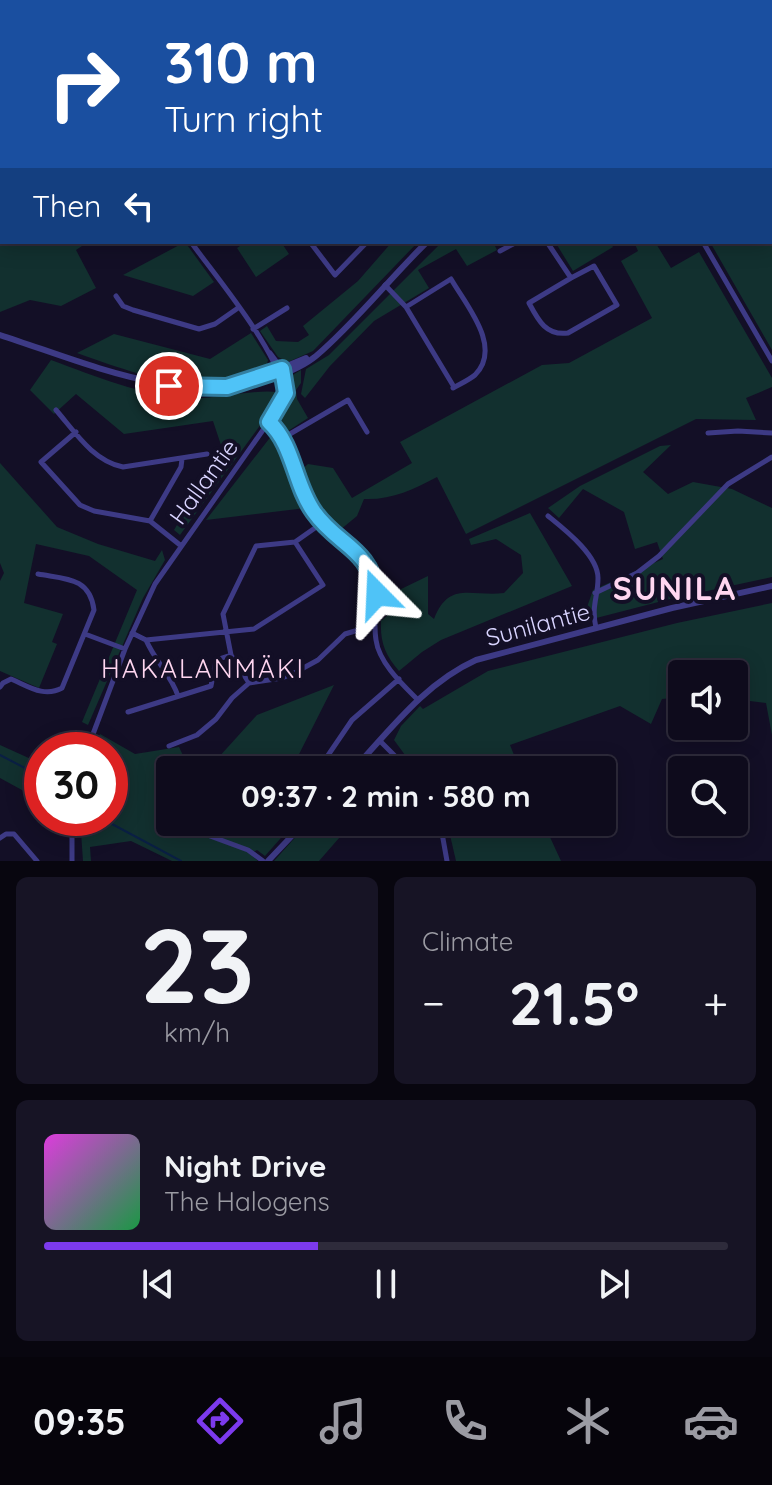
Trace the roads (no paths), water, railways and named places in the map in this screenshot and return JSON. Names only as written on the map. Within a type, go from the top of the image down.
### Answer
[{"type":"street","points":[[192,244],[270,353],[280,372]]},
{"type":"street","points":[[312,244],[335,275],[365,244]]},
{"type":"street","points":[[0,335],[151,382],[187,388],[227,387],[280,372],[326,346],[425,244]]},
{"type":"street","points":[[500,251],[513,244]]},
{"type":"street","points":[[548,244],[571,278]]},
{"type":"street","points":[[704,244],[772,361]]},
{"type":"street","points":[[594,266],[617,305],[568,333],[559,334],[540,323],[529,303],[571,278],[594,266]]},
{"type":"street","points":[[385,285],[406,307],[454,388],[473,377],[482,365],[486,344],[451,279],[406,307]]},
{"type":"street","points":[[116,296],[123,306],[133,310],[199,329],[215,324],[238,308]]},
{"type":"street","points":[[253,329],[287,308]]},
{"type":"street","name":"Hallantie","points":[[94,732],[125,649],[155,584],[284,400],[280,372]]},
{"type":"street","points":[[283,438],[348,400],[367,432]]},
{"type":"street","points":[[56,410],[99,457],[112,465],[123,467],[207,454]]},
{"type":"street","points":[[269,422],[283,438],[299,486],[322,523],[359,553],[369,568],[377,594],[375,625],[378,649],[418,700]]},
{"type":"street","points":[[76,432],[41,462],[80,505],[94,511],[150,521],[180,545]]},
{"type":"street","points":[[708,433],[772,433]]},
{"type":"street","points":[[595,593],[637,573],[659,556],[728,484],[772,457]]},
{"type":"street","points":[[150,521],[181,467],[182,459]]},
{"type":"street","points":[[548,516],[571,535],[596,568],[598,582],[592,607],[596,628]]},
{"type":"street","points":[[249,683],[231,655],[223,614],[256,546],[295,542],[322,523]]},
{"type":"street","points":[[132,633],[146,640],[254,629],[323,585],[295,542]]},
{"type":"street","points":[[0,687],[11,679],[41,692],[52,693],[62,688],[94,610],[89,591],[76,582],[38,574]]},
{"type":"street","name":"Sunilantie","points":[[366,756],[418,700],[451,673],[476,660],[772,586]]},
{"type":"street","points":[[169,746],[197,735],[249,683],[282,678],[296,672],[318,660],[345,634],[375,625]]},
{"type":"street","points":[[85,634],[125,649]]},
{"type":"street","points":[[146,640],[170,677],[178,696]]},
{"type":"street","points":[[128,712],[211,686],[216,660],[231,655]]},
{"type":"street","points":[[328,756],[352,720],[399,679]]},
{"type":"street","points":[[380,741],[395,756]]},
{"type":"street","points":[[0,838],[14,834],[37,861]]},
{"type":"street","points":[[72,836],[72,861]]},
{"type":"street","points":[[210,836],[248,850],[266,861],[291,836]]},
{"type":"street","points":[[443,836],[447,861]]},
{"type":"waterway","points":[[0,755],[24,768]]},
{"type":"waterway","points":[[128,833],[181,861]]},
{"type":"district","name":"SUNILA","points":[[675,589]]},
{"type":"district","name":"HAKALANMÄKI","points":[[203,669]]}]
